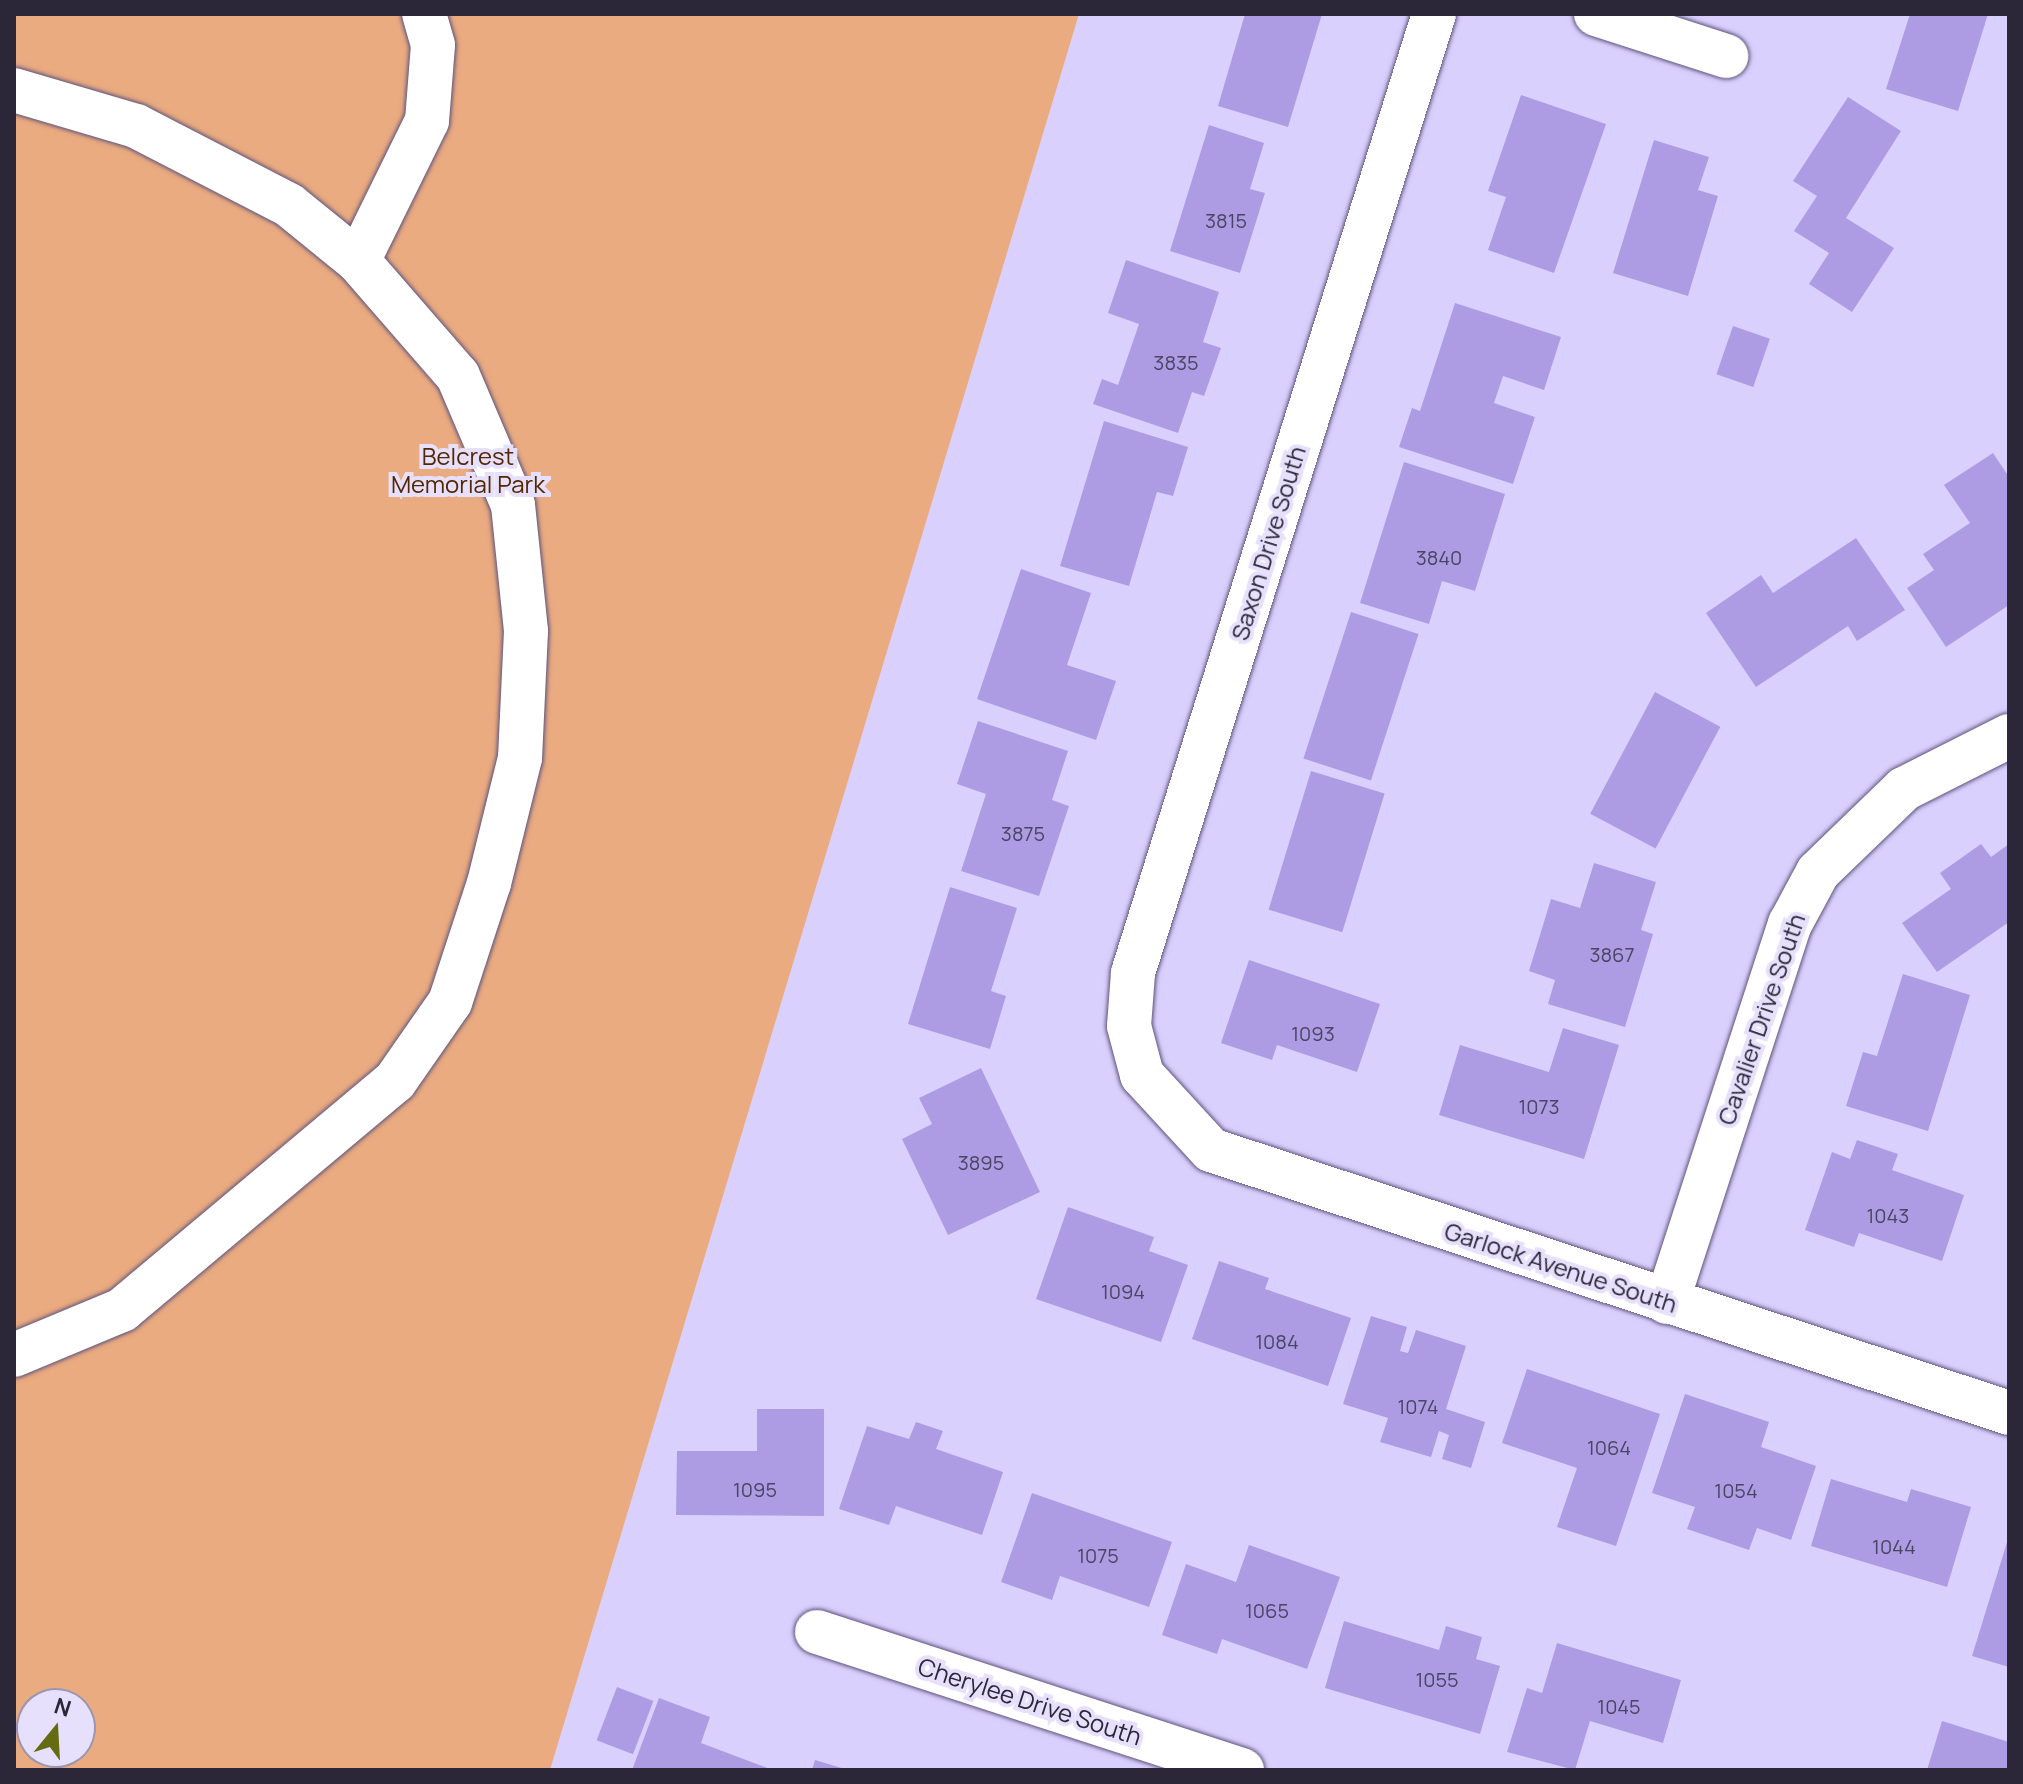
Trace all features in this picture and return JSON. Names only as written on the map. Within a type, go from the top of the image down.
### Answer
[{"type":"street","points":[[358,261],[427,121],[433,45],[424,14]]},
{"type":"street","name":"Saxon Drive South","points":[[1142,1075],[1129,1026],[1133,973],[1434,14]]},
{"type":"street","points":[[1596,14],[1726,56]]},
{"type":"street","points":[[14,90],[136,126],[289,205],[358,261],[458,376],[513,505],[526,631],[520,758],[489,883],[450,1002],[395,1081],[122,1310],[14,1355]]},
{"type":"street","name":"Cavalier Drive South","points":[[1667,1302],[1790,924],[1818,872],[1904,789],[2009,736]]},
{"type":"street","name":"Garlock Avenue South","points":[[1142,1075],[1211,1150],[2009,1413]]},
{"type":"street","name":"Cherylee Drive South","points":[[817,1632],[1242,1770]]},
{"type":"green space","name":"Belcrest Memorial Park","points":[[14,14],[1079,14],[550,1770],[14,1770]]},
{"type":"building","points":[[1245,14],[1322,14],[1288,127],[1218,106]]},
{"type":"building","points":[[1910,14],[1988,14],[1958,111],[1886,89]]},
{"type":"building","points":[[1521,95],[1606,124],[1554,273],[1488,250],[1506,197],[1488,191]]},
{"type":"building","points":[[1848,97],[1901,131],[1846,218],[1894,248],[1852,312],[1809,284],[1829,253],[1794,231],[1817,196],[1793,181]]},
{"type":"building","points":[[1209,125],[1264,143],[1250,189],[1265,193],[1240,273],[1170,251]]},
{"type":"building","points":[[1654,140],[1709,157],[1698,190],[1718,196],[1688,296],[1613,273]]},
{"type":"building","points":[[1126,260],[1219,292],[1203,342],[1221,348],[1204,396],[1192,392],[1178,433],[1093,404],[1102,379],[1118,385],[1139,324],[1108,313]]},
{"type":"building","points":[[1455,303],[1561,337],[1544,390],[1503,376],[1494,403],[1535,417],[1513,484],[1399,447],[1412,408],[1420,411]]},
{"type":"building","points":[[1733,326],[1770,339],[1753,387],[1716,374]]},
{"type":"building","points":[[1104,421],[1188,447],[1173,496],[1157,492],[1129,586],[1060,566]]},
{"type":"building","points":[[1993,453],[2009,477],[2009,605],[1946,647],[1907,588],[1934,570],[1923,554],[1970,523],[1944,485]]},
{"type":"building","points":[[1404,462],[1505,494],[1475,591],[1442,581],[1429,624],[1360,603]]},
{"type":"building","points":[[1856,538],[1905,610],[1857,641],[1848,626],[1756,687],[1706,613],[1761,575],[1773,593]]},
{"type":"building","points":[[1021,569],[1091,593],[1067,665],[1116,681],[1096,740],[977,699]]},
{"type":"building","points":[[1351,612],[1419,634],[1371,780],[1303,758]]},
{"type":"building","points":[[1655,692],[1720,727],[1656,849],[1590,814]]},
{"type":"building","points":[[978,721],[1068,751],[1052,800],[1069,806],[1039,896],[961,871],[986,794],[957,784]]},
{"type":"building","points":[[1311,771],[1385,794],[1342,932],[1269,910]]},
{"type":"building","points":[[1981,844],[1991,857],[2009,844],[2009,922],[1937,972],[1902,923],[1951,889],[1940,873]]},
{"type":"building","points":[[1594,863],[1656,882],[1641,930],[1653,934],[1625,1027],[1548,1004],[1555,980],[1529,971],[1551,899],[1580,908]]},
{"type":"building","points":[[950,887],[1017,908],[991,991],[1006,996],[990,1049],[908,1024]]},
{"type":"building","points":[[1249,960],[1380,1004],[1357,1072],[1277,1045],[1272,1060],[1221,1043]]},
{"type":"building","points":[[1903,974],[1970,995],[1928,1131],[1846,1106],[1863,1052],[1877,1056]]},
{"type":"building","points":[[1563,1028],[1619,1045],[1584,1159],[1439,1115],[1460,1045],[1549,1072]]},
{"type":"building","points":[[981,1068],[1040,1192],[948,1235],[902,1139],[932,1124],[919,1098]]},
{"type":"building","points":[[1857,1140],[1898,1154],[1892,1170],[1964,1195],[1942,1261],[1859,1233],[1854,1247],[1805,1230],[1832,1152],[1850,1159]]},
{"type":"building","points":[[1068,1207],[1154,1237],[1149,1251],[1188,1265],[1161,1342],[1036,1299]]},
{"type":"building","points":[[1219,1261],[1269,1278],[1265,1289],[1351,1318],[1328,1386],[1192,1339]]},
{"type":"building","points":[[1371,1316],[1407,1327],[1400,1351],[1408,1353],[1416,1330],[1466,1346],[1446,1409],[1485,1422],[1471,1468],[1442,1459],[1449,1435],[1439,1431],[1431,1457],[1380,1442],[1388,1418],[1343,1404]]},
{"type":"building","points":[[1527,1369],[1660,1414],[1616,1546],[1557,1527],[1577,1468],[1502,1443]]},
{"type":"building","points":[[1685,1394],[1769,1422],[1761,1447],[1816,1466],[1791,1540],[1757,1528],[1749,1550],[1687,1529],[1695,1507],[1652,1493]]},
{"type":"building","points":[[757,1409],[824,1409],[824,1516],[676,1515],[677,1451],[757,1451]]},
{"type":"building","points":[[916,1422],[943,1431],[936,1449],[1003,1472],[982,1535],[896,1506],[889,1525],[839,1509],[867,1426],[909,1439]]},
{"type":"building","points":[[1831,1479],[1907,1502],[1911,1489],[1971,1507],[1947,1587],[1811,1546]]},
{"type":"building","points":[[1032,1493],[1172,1542],[1149,1607],[1060,1576],[1052,1600],[1001,1582]]},
{"type":"building","points":[[2009,1539],[2009,1667],[1972,1656]]},
{"type":"building","points":[[1249,1545],[1340,1577],[1307,1669],[1222,1639],[1217,1654],[1162,1635],[1186,1564],[1236,1582]]},
{"type":"building","points":[[1344,1621],[1439,1650],[1446,1626],[1482,1637],[1476,1659],[1500,1666],[1480,1734],[1325,1688]]},
{"type":"building","points":[[1557,1643],[1681,1680],[1663,1743],[1590,1721],[1575,1770],[1507,1752],[1527,1688],[1542,1693]]},
{"type":"building","points":[[617,1687],[653,1701],[633,1754],[597,1740]]},
{"type":"building","points":[[659,1698],[710,1717],[701,1743],[773,1770],[632,1770]]},
{"type":"building","points":[[1942,1721],[2009,1742],[2009,1770],[1927,1770]]},
{"type":"building","points":[[815,1760],[845,1769],[845,1770],[812,1770]]}]
